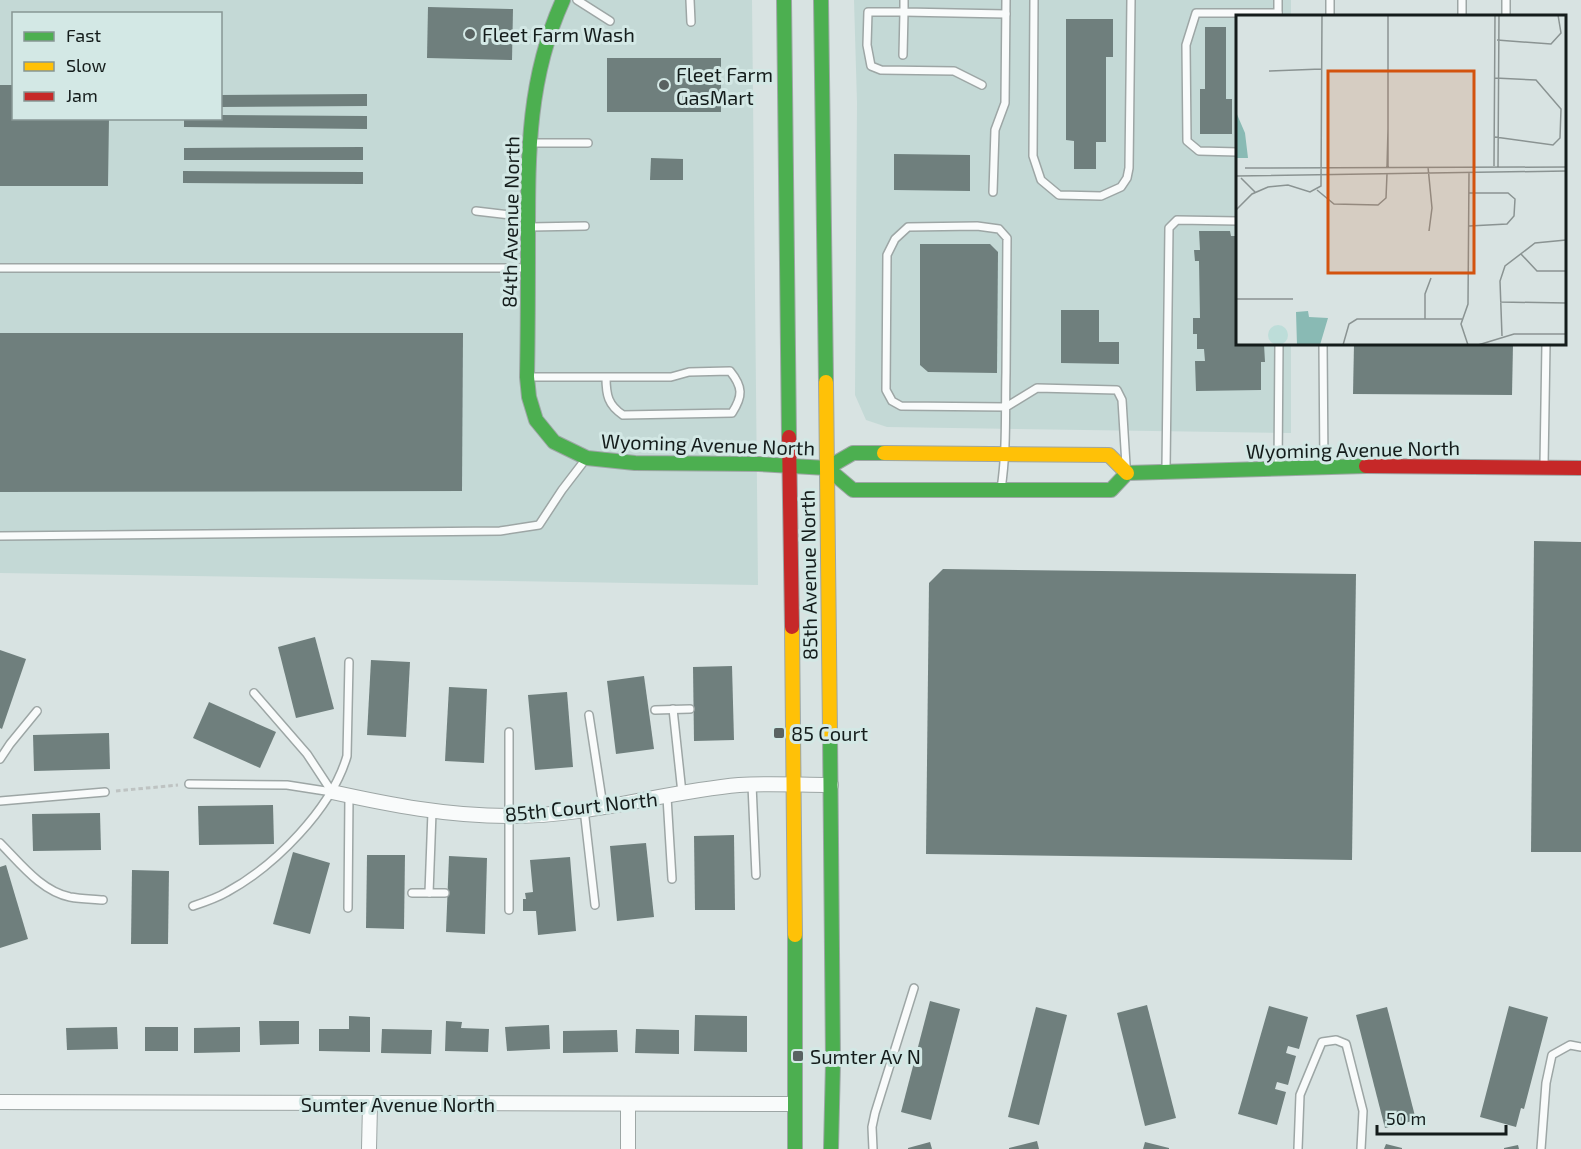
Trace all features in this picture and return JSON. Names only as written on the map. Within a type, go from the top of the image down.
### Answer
[{"type":"main road","name":"84th Avenue North","points":[[554,442],[536,420],[529,397],[528,222],[530,142],[535,91],[543,51],[554,17],[563,0]]},
{"type":"main road","name":"85th Avenue North","points":[[784,0],[795,1149]]},
{"type":"main road","name":"85th Avenue North","points":[[820,0],[831,786],[833,1062],[831,1149]]},
{"type":"main road","name":"Wyoming Avenue North","points":[[554,442],[587,458],[635,463],[827,468],[853,453],[1109,455],[1126,473]]},
{"type":"main road","name":"Wyoming Avenue North","points":[[827,468],[853,490],[1111,490],[1126,473],[1166,471],[1278,470],[1381,465],[1581,468]]},
{"type":"street","name":"85th Court North","points":[[332,792],[392,806],[432,812],[509,816],[584,809],[752,785],[831,786]]},
{"type":"street","name":"Sumter Avenue North","points":[[0,1102],[795,1104]]},
{"type":"street","points":[[369,1149],[370,1104]]},
{"type":"street","points":[[628,1104],[628,1149]]},
{"type":"lane","points":[[577,0],[610,21]]},
{"type":"lane","points":[[690,0],[691,21]]},
{"type":"lane","points":[[903,55],[904,0]]},
{"type":"lane","points":[[993,192],[995,130],[1005,103],[1006,0]]},
{"type":"lane","points":[[1035,0],[1033,156],[1041,180],[1059,195],[1101,196],[1120,187],[1129,168],[1131,0]]},
{"type":"lane","points":[[1236,152],[1199,151],[1187,141],[1186,45],[1196,13],[1278,15],[1278,0]]},
{"type":"lane","points":[[982,85],[954,71],[881,70],[871,66],[867,45],[868,12],[1006,14]]},
{"type":"lane","points":[[530,142],[588,143]]},
{"type":"lane","points":[[476,211],[528,222],[585,226]]},
{"type":"lane","points":[[1166,471],[1169,228],[1177,220],[1236,220]]},
{"type":"lane","points":[[1000,490],[1006,454],[1006,407],[1007,238],[999,230],[977,226],[908,227],[895,239],[887,255],[886,390],[892,401],[901,406],[1006,407],[1037,388],[1117,390],[1122,400],[1126,473]]},
{"type":"lane","points":[[0,268],[528,268]]},
{"type":"lane","points":[[1278,470],[1279,345]]},
{"type":"lane","points":[[1323,345],[1324,468]]},
{"type":"lane","points":[[1544,467],[1546,345]]},
{"type":"lane","points":[[528,378],[606,377],[671,377],[689,372],[730,371],[740,382],[740,400],[732,413],[623,415],[612,407],[606,393],[606,377]]},
{"type":"lane","points":[[0,536],[500,531],[539,525],[587,458]]},
{"type":"lane","points":[[193,906],[227,892],[275,859],[332,792],[347,756],[349,662]]},
{"type":"lane","points":[[254,693],[307,754],[332,792]]},
{"type":"lane","points":[[673,709],[682,794]]},
{"type":"lane","points":[[655,710],[690,709]]},
{"type":"lane","points":[[0,759],[36,711]]},
{"type":"lane","points":[[589,715],[603,806]]},
{"type":"lane","points":[[509,732],[509,910]]},
{"type":"lane","points":[[189,784],[287,785],[332,792]]},
{"type":"lane","points":[[752,785],[756,875]]},
{"type":"lane","points":[[0,801],[105,792]]},
{"type":"lane","points":[[348,908],[349,796]]},
{"type":"lane","points":[[667,797],[672,879]]},
{"type":"lane","points":[[584,809],[595,905]]},
{"type":"lane","points":[[429,893],[432,812]]},
{"type":"lane","points":[[0,843],[40,883],[55,892],[70,897],[103,900]]},
{"type":"lane","points":[[412,893],[445,893]]},
{"type":"lane","points":[[873,1149],[875,1113],[914,988]]},
{"type":"lane","points":[[1298,1149],[1300,1095],[1322,1042],[1336,1040],[1346,1044],[1363,1111],[1361,1149]]},
{"type":"lane","points":[[1541,1149],[1546,1083],[1552,1055],[1570,1045],[1581,1047]]},
{"type":"path","points":[[105,792],[189,784]]},
{"type":"shaded area","points":[[0,0],[752,0],[758,585],[0,573]]},
{"type":"shaded area","points":[[854,0],[1291,0],[1291,15],[1236,15],[1236,345],[1291,345],[1291,433],[887,427],[866,420],[855,395],[857,103]]},
{"type":"building","name":"Fleet Farm Wash","points":[[428,7],[513,9],[512,60],[427,58]]},
{"type":"building","points":[[1066,19],[1113,19],[1113,57],[1106,57],[1106,142],[1096,142],[1096,169],[1074,169],[1074,141],[1066,140]]},
{"type":"building","points":[[1205,27],[1226,27],[1226,99],[1232,99],[1232,134],[1200,134],[1200,89],[1205,89]]},
{"type":"building","name":"Fleet Farm GasMart","points":[[607,58],[721,58],[721,112],[607,112]]},
{"type":"building","points":[[0,85],[12,85],[12,120],[109,120],[108,186],[0,186]]},
{"type":"building","points":[[367,94],[367,106],[222,107],[222,95]]},
{"type":"building","points":[[222,115],[367,116],[367,129],[184,127],[184,120],[222,120]]},
{"type":"building","points":[[363,147],[363,160],[184,160],[184,148]]},
{"type":"building","points":[[894,154],[970,155],[970,191],[894,190]]},
{"type":"building","name":"Fleet Farm GasMart","points":[[651,158],[683,159],[683,180],[650,180]]},
{"type":"building","points":[[183,171],[363,172],[363,184],[183,183]]},
{"type":"building","points":[[1199,231],[1230,231],[1231,236],[1236,236],[1236,345],[1264,345],[1265,362],[1261,362],[1261,390],[1196,391],[1195,361],[1205,361],[1204,349],[1197,349],[1197,334],[1193,334],[1193,318],[1200,318],[1199,261],[1195,261],[1194,250],[1200,250]]},
{"type":"building","points":[[920,244],[990,244],[998,252],[997,373],[928,372],[920,365]]},
{"type":"building","points":[[1061,310],[1099,310],[1099,342],[1119,342],[1119,364],[1061,363]]},
{"type":"building","points":[[0,333],[463,333],[462,491],[0,492]]},
{"type":"building","points":[[1354,345],[1513,345],[1512,395],[1353,394]]},
{"type":"building","points":[[1534,541],[1581,542],[1581,852],[1531,852]]},
{"type":"building","points":[[943,569],[1356,574],[1352,860],[926,854],[929,583]]},
{"type":"building","points":[[315,637],[334,709],[296,718],[278,647]]},
{"type":"building","points":[[0,650],[26,659],[2,729],[0,728]]},
{"type":"building","points":[[371,660],[410,662],[406,737],[367,735]]},
{"type":"building","points":[[732,666],[734,740],[694,741],[693,667]]},
{"type":"building","points":[[644,676],[654,749],[616,754],[607,681]]},
{"type":"building","points":[[449,687],[487,689],[484,763],[445,761]]},
{"type":"building","points":[[567,692],[573,767],[535,770],[528,695]]},
{"type":"building","points":[[209,702],[276,732],[260,768],[193,738]]},
{"type":"building","points":[[109,733],[110,769],[34,771],[33,735]]},
{"type":"building","points":[[273,805],[274,844],[199,845],[198,806]]},
{"type":"building","points":[[100,813],[101,850],[33,851],[32,814]]},
{"type":"building","points":[[734,835],[735,910],[695,910],[694,836]]},
{"type":"building","points":[[646,843],[654,917],[617,921],[610,846]]},
{"type":"building","points":[[293,852],[330,863],[310,934],[273,924]]},
{"type":"building","points":[[367,855],[405,855],[404,929],[366,928]]},
{"type":"building","points":[[449,856],[487,858],[485,934],[446,932]]},
{"type":"building","points":[[570,857],[576,931],[538,935],[536,911],[523,911],[525,893],[533,892],[530,860]]},
{"type":"building","points":[[6,865],[28,939],[0,948],[0,867]]},
{"type":"building","points":[[132,870],[169,871],[168,944],[131,944]]},
{"type":"building","points":[[930,1001],[960,1009],[931,1120],[901,1112]]},
{"type":"building","points":[[1147,1005],[1176,1118],[1145,1126],[1117,1013]]},
{"type":"building","points":[[1269,1006],[1308,1017],[1299,1049],[1288,1046],[1286,1053],[1296,1056],[1288,1085],[1277,1082],[1275,1089],[1286,1092],[1277,1125],[1238,1114]]},
{"type":"building","points":[[1509,1006],[1548,1017],[1524,1109],[1521,1108],[1516,1127],[1480,1117]]},
{"type":"building","points":[[1036,1007],[1067,1015],[1039,1125],[1008,1117]]},
{"type":"building","points":[[1387,1007],[1416,1120],[1385,1128],[1356,1015]]},
{"type":"building","points":[[695,1015],[747,1016],[747,1052],[694,1051]]},
{"type":"building","points":[[349,1016],[370,1017],[370,1052],[319,1051],[319,1029],[349,1029]]},
{"type":"building","points":[[259,1021],[299,1021],[299,1044],[260,1045]]},
{"type":"building","points":[[446,1021],[462,1022],[461,1028],[489,1029],[488,1052],[445,1051]]},
{"type":"building","points":[[549,1025],[550,1049],[507,1051],[505,1027]]},
{"type":"building","points":[[117,1027],[118,1049],[67,1050],[66,1028]]},
{"type":"building","points":[[145,1027],[178,1027],[178,1051],[145,1051]]},
{"type":"building","points":[[240,1027],[240,1052],[194,1053],[194,1028]]},
{"type":"building","points":[[382,1029],[432,1030],[431,1054],[381,1053]]},
{"type":"building","points":[[636,1029],[679,1030],[679,1054],[635,1053]]},
{"type":"building","points":[[617,1030],[618,1052],[563,1053],[563,1031]]},
{"type":"building","points":[[1037,1141],[1039,1149],[1009,1149],[1009,1148]]},
{"type":"building","points":[[930,1142],[932,1149],[908,1149],[908,1148]]},
{"type":"building","points":[[1145,1142],[1169,1148],[1169,1149],[1143,1149]]},
{"type":"building","points":[[1386,1144],[1402,1148],[1402,1149],[1384,1149]]},
{"type":"building","points":[[1518,1145],[1519,1149],[1504,1149],[1504,1148]]},
{"type":"traffic: fast","points":[[563,0],[551,29],[543,58],[532,115],[530,144],[527,377],[529,397],[536,420],[554,442],[587,458],[635,463],[759,464],[827,468],[853,453],[884,453]]},
{"type":"traffic: fast","points":[[784,0],[789,437]]},
{"type":"traffic: fast","points":[[821,0],[826,382]]},
{"type":"traffic: fast","points":[[827,468],[853,490],[1111,490],[1127,473],[1366,466]]},
{"type":"traffic: fast","points":[[830,732],[833,1062],[831,1149]]},
{"type":"traffic: fast","points":[[795,935],[795,1149]]},
{"type":"traffic: slow","points":[[826,382],[830,732]]},
{"type":"traffic: slow","points":[[884,453],[1109,455],[1127,473]]},
{"type":"traffic: slow","points":[[792,627],[795,935]]},
{"type":"traffic: jam","points":[[789,437],[792,627]]},
{"type":"traffic: jam","points":[[1366,466],[1581,468]]},
{"type":"place","name":"Fleet Farm Wash","points":[[470,34]]},
{"type":"place","name":"Fleet Farm GasMart","points":[[664,85]]},
{"type":"place","name":"85 Court","points":[[779,733]]},
{"type":"place","name":"Sumter Av N","points":[[798,1056]]}]
